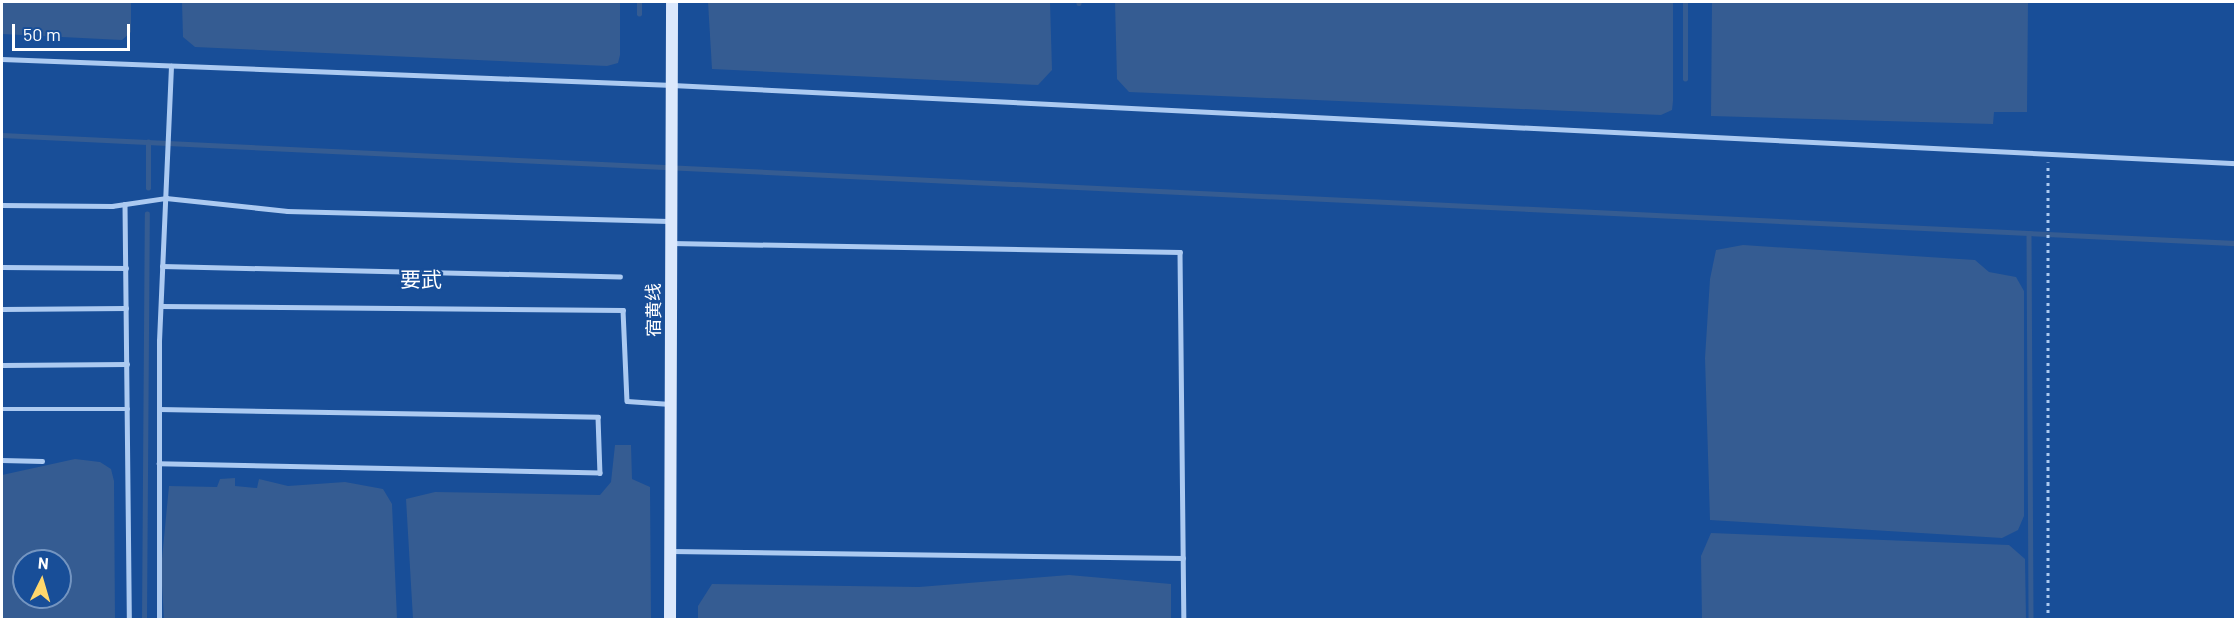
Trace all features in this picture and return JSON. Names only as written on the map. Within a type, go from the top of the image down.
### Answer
[{"type":"main road","name":"宿黄线","points":[[670,620],[672,2]]},
{"type":"lane","points":[[2,59],[672,85],[2235,163]]},
{"type":"lane","points":[[159,620],[161,306],[171,66]]},
{"type":"lane","points":[[2,205],[125,204],[165,198],[287,211],[671,221]]},
{"type":"lane","points":[[125,204],[129,620]]},
{"type":"lane","points":[[671,243],[1180,252],[1184,620]]},
{"type":"lane","points":[[162,266],[620,276]]},
{"type":"lane","points":[[2,267],[126,268]]},
{"type":"lane","points":[[161,306],[623,310],[627,400],[671,404]]},
{"type":"lane","points":[[2,309],[126,308]]},
{"type":"lane","points":[[2,365],[127,364]]},
{"type":"lane","points":[[2,410],[128,409]]},
{"type":"lane","points":[[159,409],[598,417],[600,473],[159,464]]},
{"type":"lane","points":[[2,460],[42,461]]},
{"type":"lane","points":[[671,550],[1184,558]]},
{"type":"path","points":[[2048,154],[2048,620]]},
{"type":"water","points":[[2,2],[131,2],[131,32],[122,40],[2,34]]},
{"type":"water","points":[[182,2],[620,2],[620,55],[618,63],[607,66],[195,47],[183,37]]},
{"type":"water","points":[[708,2],[1050,2],[1052,70],[1038,85],[712,69]]},
{"type":"water","points":[[1115,2],[1673,2],[1672,110],[1661,115],[1129,92],[1117,79]]},
{"type":"water","points":[[1712,2],[2028,2],[2027,112],[1994,112],[1993,124],[1711,116]]},
{"type":"water","points":[[1743,245],[1975,260],[1989,272],[2016,277],[2024,291],[2024,516],[2018,530],[2002,538],[1710,520],[1705,358],[1710,279],[1716,250]]},
{"type":"water","points":[[615,445],[631,445],[632,479],[650,487],[651,619],[413,619],[406,499],[435,492],[600,495],[611,482]]},
{"type":"water","points":[[75,459],[100,462],[111,469],[114,481],[115,619],[2,619],[2,475]]},
{"type":"water","points":[[235,478],[235,486],[257,488],[259,479],[288,486],[345,482],[383,489],[392,504],[397,619],[164,619],[161,569],[169,486],[217,487],[220,479]]},
{"type":"water","points":[[1711,533],[2009,545],[2025,559],[2026,619],[1702,619],[1701,556]]},
{"type":"water","points":[[1069,575],[1171,584],[1171,619],[698,619],[698,606],[712,584],[919,587]]},
{"type":"waterway","points":[[639,2],[639,14]]},
{"type":"waterway","points":[[1685,2],[1685,79]]},
{"type":"waterway","points":[[2,135],[2236,243]]},
{"type":"waterway","points":[[148,142],[148,188]]},
{"type":"waterway","points":[[144,620],[147,214]]},
{"type":"waterway","points":[[2029,233],[2031,620]]},
{"type":"district","name":"要武","points":[[421,279]]}]
